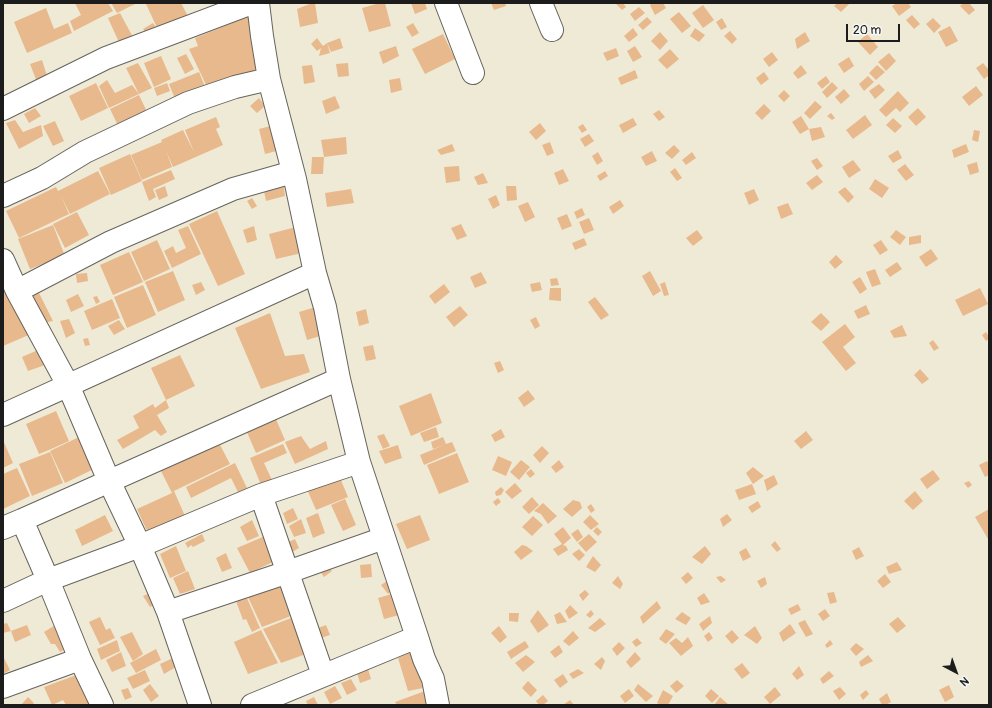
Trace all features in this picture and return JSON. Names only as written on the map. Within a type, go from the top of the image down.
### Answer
[{"type":"street","points":[[3,109],[106,58],[252,3]]},
{"type":"street","points":[[258,3],[269,79],[293,172],[315,273],[325,308],[358,462],[432,679],[438,705]]},
{"type":"street","points":[[446,3],[473,73]]},
{"type":"street","points":[[541,3],[552,30]]},
{"type":"street","points":[[3,196],[42,178],[85,152],[188,103],[235,87],[269,79]]},
{"type":"street","points":[[17,291],[111,242],[226,192],[293,172]]},
{"type":"street","points":[[3,260],[17,291],[68,385],[110,482],[140,546],[168,612],[200,705]]},
{"type":"street","points":[[3,415],[315,273]]},
{"type":"street","points":[[102,705],[80,659],[48,580],[12,524],[110,482],[339,379]]},
{"type":"street","points":[[3,601],[48,580],[140,546],[261,495],[358,462]]},
{"type":"street","points":[[261,495],[323,675]]},
{"type":"street","points":[[168,612],[384,538]]},
{"type":"street","points":[[252,705],[417,637]]},
{"type":"street","points":[[3,687],[80,659]]},
{"type":"building","points":[[75,3],[108,3],[113,11],[74,31],[70,21],[81,15]]},
{"type":"building","points":[[111,3],[137,3],[117,13]]},
{"type":"building","points":[[181,3],[189,18],[159,32],[146,4]]},
{"type":"building","points":[[315,3],[318,23],[300,27],[297,9]]},
{"type":"building","points":[[385,3],[391,26],[369,32],[362,8]]},
{"type":"building","points":[[411,3],[425,3],[427,9],[415,14]]},
{"type":"building","points":[[491,3],[505,3],[506,6],[494,10]]},
{"type":"building","points":[[623,3],[626,7],[622,10],[616,4]]},
{"type":"building","points":[[653,3],[663,3],[666,8],[655,15],[650,5]]},
{"type":"building","points":[[837,3],[850,3],[841,12],[834,6]]},
{"type":"building","points":[[897,3],[908,3],[911,7],[899,16],[892,6]]},
{"type":"building","points":[[963,3],[969,3],[975,10],[969,15],[960,6]]},
{"type":"building","points":[[703,5],[714,20],[703,28],[692,13]]},
{"type":"building","points":[[639,7],[645,13],[635,21],[630,14]]},
{"type":"building","points":[[46,8],[54,29],[68,23],[72,33],[27,53],[14,22]]},
{"type":"building","points":[[679,12],[691,26],[682,33],[670,19]]},
{"type":"building","points":[[120,13],[135,41],[122,49],[108,18]]},
{"type":"building","points":[[252,15],[263,69],[209,91],[189,49],[198,46],[195,38]]},
{"type":"building","points":[[912,15],[920,24],[914,29],[906,20]]},
{"type":"building","points":[[647,17],[652,22],[643,30],[638,25]]},
{"type":"building","points":[[722,18],[727,27],[721,30],[716,22]]},
{"type":"building","points":[[933,18],[941,26],[934,33],[926,24]]},
{"type":"building","points":[[153,23],[159,32],[149,38],[143,29]]},
{"type":"building","points":[[413,23],[419,33],[412,37],[406,27]]},
{"type":"building","points":[[950,26],[958,41],[946,47],[938,32]]},
{"type":"building","points":[[633,28],[638,35],[629,42],[624,36]]},
{"type":"building","points":[[695,28],[705,35],[699,42],[690,36]]},
{"type":"building","points":[[730,31],[737,39],[732,44],[724,36]]},
{"type":"building","points":[[660,32],[668,41],[660,50],[651,41]]},
{"type":"building","points":[[805,32],[810,41],[797,49],[795,39]]},
{"type":"building","points":[[443,34],[455,59],[425,74],[412,49]]},
{"type":"building","points":[[867,34],[878,47],[870,55],[858,42]]},
{"type":"building","points":[[317,38],[323,46],[327,43],[330,53],[319,56],[321,48],[317,51],[311,44]]},
{"type":"building","points":[[340,38],[343,48],[331,52],[327,43]]},
{"type":"building","points":[[396,46],[399,56],[383,64],[379,52]]},
{"type":"building","points":[[635,46],[642,57],[633,62],[627,51]]},
{"type":"building","points":[[616,48],[619,56],[607,61],[603,53]]},
{"type":"building","points":[[670,49],[679,59],[667,69],[658,60]]},
{"type":"building","points":[[772,52],[778,60],[769,67],[763,59]]},
{"type":"building","points":[[889,53],[896,61],[886,71],[878,62]]},
{"type":"building","points":[[186,54],[194,69],[185,74],[177,58]]},
{"type":"building","points":[[161,56],[171,79],[154,87],[144,63]]},
{"type":"building","points":[[849,57],[854,66],[844,73],[838,64]]},
{"type":"building","points":[[42,60],[48,79],[37,82],[30,64]]},
{"type":"building","points":[[138,63],[152,88],[139,94],[126,68]]},
{"type":"building","points":[[348,63],[349,76],[338,77],[336,64]]},
{"type":"building","points":[[983,63],[989,70],[989,75],[984,79],[976,68]]},
{"type":"building","points":[[312,65],[315,82],[304,84],[302,66]]},
{"type":"building","points":[[801,65],[807,73],[798,79],[793,73]]},
{"type":"building","points":[[877,65],[885,72],[876,80],[869,73]]},
{"type":"building","points":[[635,70],[638,78],[621,85],[618,78]]},
{"type":"building","points":[[199,72],[208,94],[178,106],[169,84]]},
{"type":"building","points":[[764,72],[769,79],[761,85],[756,78]]},
{"type":"building","points":[[826,76],[830,82],[822,89],[817,83]]},
{"type":"building","points":[[868,76],[874,82],[864,91],[859,84]]},
{"type":"building","points":[[400,78],[402,90],[391,93],[389,80]]},
{"type":"building","points":[[107,80],[115,93],[132,85],[139,94],[109,108],[99,86]]},
{"type":"building","points":[[832,82],[838,88],[827,98],[822,92]]},
{"type":"building","points":[[96,83],[108,108],[81,121],[69,96]]},
{"type":"building","points":[[167,83],[170,91],[157,96],[154,88]]},
{"type":"building","points":[[879,84],[885,90],[875,99],[869,91]]},
{"type":"building","points":[[976,86],[983,95],[969,106],[962,97]]},
{"type":"building","points":[[844,89],[850,96],[841,104],[835,97]]},
{"type":"building","points":[[784,90],[790,96],[784,102],[778,96]]},
{"type":"building","points":[[898,91],[909,103],[900,112],[896,108],[886,117],[879,110]]},
{"type":"building","points":[[139,95],[150,118],[121,132],[110,109]]},
{"type":"building","points":[[335,96],[340,108],[326,114],[322,101]]},
{"type":"building","points":[[259,98],[265,106],[257,113],[250,106]]},
{"type":"building","points":[[815,101],[822,107],[810,119],[804,113]]},
{"type":"building","points":[[764,104],[771,111],[762,120],[755,113]]},
{"type":"building","points":[[35,108],[41,116],[29,123],[24,114]]},
{"type":"building","points":[[918,108],[926,117],[916,126],[908,117]]},
{"type":"building","points":[[659,110],[665,117],[659,121],[653,114]]},
{"type":"building","points":[[831,113],[835,118],[832,120],[827,116]]},
{"type":"building","points":[[865,115],[872,125],[853,139],[846,130]]},
{"type":"building","points":[[801,116],[809,129],[800,134],[792,122]]},
{"type":"building","points":[[216,117],[220,127],[216,129],[223,145],[173,167],[166,151],[172,167],[142,180],[131,155],[162,142],[161,140],[183,130],[194,152],[185,130]]},
{"type":"building","points":[[633,118],[637,125],[623,133],[619,125]]},
{"type":"building","points":[[893,118],[902,126],[895,133],[886,125]]},
{"type":"building","points":[[15,120],[23,132],[41,125],[43,136],[19,149],[6,123]]},
{"type":"building","points":[[55,121],[64,141],[53,146],[43,126]]},
{"type":"building","points":[[540,123],[546,131],[536,140],[529,132]]},
{"type":"building","points":[[278,124],[284,149],[265,154],[259,129]]},
{"type":"building","points":[[583,124],[587,130],[582,133],[578,127]]},
{"type":"building","points":[[821,127],[825,137],[812,141],[809,129]]},
{"type":"building","points":[[974,130],[980,131],[978,142],[972,140]]},
{"type":"building","points":[[589,134],[594,141],[585,147],[580,139]]},
{"type":"building","points":[[346,137],[347,154],[324,157],[321,140]]},
{"type":"building","points":[[550,142],[554,153],[547,156],[542,145]]},
{"type":"building","points":[[452,144],[455,151],[441,155],[437,150]]},
{"type":"building","points":[[966,144],[969,152],[954,158],[952,150]]},
{"type":"building","points":[[674,145],[680,151],[672,159],[665,153]]},
{"type":"building","points":[[898,150],[902,158],[893,163],[888,156]]},
{"type":"building","points":[[652,151],[657,161],[646,166],[641,157]]},
{"type":"building","points":[[598,152],[603,161],[597,165],[592,156]]},
{"type":"building","points":[[692,152],[696,158],[686,165],[682,160]]},
{"type":"building","points":[[130,154],[142,181],[111,195],[99,168]]},
{"type":"building","points":[[312,157],[324,157],[323,174],[311,174]]},
{"type":"building","points":[[817,158],[823,166],[817,170],[811,161]]},
{"type":"building","points":[[853,160],[861,170],[849,178],[842,167]]},
{"type":"building","points":[[977,162],[979,172],[970,175],[967,165]]},
{"type":"building","points":[[905,164],[914,175],[906,181],[897,170]]},
{"type":"building","points":[[459,166],[460,181],[446,183],[444,167]]},
{"type":"building","points":[[675,168],[682,178],[677,181],[670,172]]},
{"type":"building","points":[[563,169],[569,181],[559,185],[554,173]]},
{"type":"building","points":[[171,170],[175,179],[153,189],[156,197],[149,201],[142,182]]},
{"type":"building","points":[[98,171],[110,194],[70,214],[61,196],[69,214],[19,238],[6,211],[56,187],[58,191]]},
{"type":"building","points":[[605,171],[608,176],[600,181],[597,176]]},
{"type":"building","points":[[483,173],[488,183],[478,185],[474,177]]},
{"type":"building","points":[[817,175],[823,182],[812,190],[806,183]]},
{"type":"building","points":[[875,179],[889,188],[882,198],[869,189]]},
{"type":"building","points":[[283,181],[285,196],[266,201],[263,186]]},
{"type":"building","points":[[165,186],[168,196],[159,200],[155,190]]},
{"type":"building","points":[[506,186],[516,186],[517,200],[507,201]]},
{"type":"building","points":[[845,187],[854,197],[848,203],[838,192]]},
{"type":"building","points":[[351,189],[354,203],[327,207],[325,193]]},
{"type":"building","points":[[754,189],[759,200],[749,205],[744,193]]},
{"type":"building","points":[[496,195],[500,205],[493,209],[488,199]]},
{"type":"building","points":[[252,198],[257,206],[252,209],[247,201]]},
{"type":"building","points":[[620,200],[624,206],[613,214],[609,207]]},
{"type":"building","points":[[528,202],[535,217],[525,222],[518,206]]},
{"type":"building","points":[[788,203],[793,214],[781,219],[777,207]]},
{"type":"building","points":[[582,208],[585,215],[577,219],[574,212]]},
{"type":"building","points":[[217,211],[245,274],[218,286],[189,224]]},
{"type":"building","points":[[77,212],[89,235],[65,248],[53,224]]},
{"type":"building","points":[[567,214],[572,226],[562,230],[557,218]]},
{"type":"building","points":[[589,218],[594,230],[584,234],[579,222]]},
{"type":"building","points":[[461,224],[467,236],[457,240],[451,228]]},
{"type":"building","points":[[53,225],[65,256],[30,269],[18,239]]},
{"type":"building","points":[[188,226],[201,254],[172,268],[164,251],[173,246],[176,253],[186,248],[178,230]]},
{"type":"building","points":[[254,226],[257,240],[247,243],[243,230]]},
{"type":"building","points":[[296,227],[302,253],[276,259],[269,234]]},
{"type":"building","points":[[697,230],[703,238],[693,246],[686,238]]},
{"type":"building","points":[[896,230],[906,237],[900,245],[890,237]]},
{"type":"building","points":[[921,235],[921,243],[909,245],[909,237]]},
{"type":"building","points":[[584,238],[587,245],[575,250],[572,243]]},
{"type":"building","points":[[157,240],[170,269],[144,281],[131,252]]},
{"type":"building","points":[[881,240],[888,250],[880,255],[873,245]]},
{"type":"building","points":[[931,249],[938,259],[926,267],[919,257]]},
{"type":"building","points":[[129,252],[143,282],[113,295],[100,265]]},
{"type":"building","points":[[836,255],[843,262],[835,269],[829,262]]},
{"type":"building","points":[[897,262],[902,269],[890,277],[885,270]]},
{"type":"building","points":[[875,269],[881,284],[872,287],[866,272]]},
{"type":"building","points":[[173,271],[185,300],[158,312],[145,282]]},
{"type":"building","points":[[650,271],[661,291],[653,296],[642,276]]},
{"type":"building","points":[[481,272],[487,283],[475,288],[470,277]]},
{"type":"building","points":[[87,273],[88,281],[77,283],[76,274]]},
{"type":"building","points":[[860,277],[867,289],[860,294],[852,282]]},
{"type":"building","points":[[557,278],[559,285],[551,286],[550,279]]},
{"type":"building","points":[[201,282],[205,290],[196,295],[192,285]]},
{"type":"building","points":[[540,282],[542,290],[532,292],[530,284]]},
{"type":"building","points":[[665,282],[669,295],[664,296],[660,284]]},
{"type":"building","points":[[444,284],[450,292],[435,304],[429,296]]},
{"type":"building","points":[[143,285],[156,315],[127,328],[114,297]]},
{"type":"building","points":[[3,286],[31,334],[3,346]]},
{"type":"building","points":[[550,288],[561,288],[561,301],[549,300]]},
{"type":"building","points":[[980,288],[988,304],[963,316],[955,300]]},
{"type":"building","points":[[39,293],[53,321],[44,323],[31,296]]},
{"type":"building","points":[[78,294],[84,306],[71,312],[66,300]]},
{"type":"building","points":[[97,296],[100,302],[96,304],[93,297]]},
{"type":"building","points":[[595,297],[609,315],[601,320],[588,302]]},
{"type":"building","points":[[112,299],[120,318],[92,330],[84,311]]},
{"type":"building","points":[[866,305],[870,314],[858,319],[854,311]]},
{"type":"building","points":[[319,306],[327,334],[307,340],[299,312]]},
{"type":"building","points":[[460,306],[468,315],[454,327],[446,317]]},
{"type":"building","points":[[366,309],[369,323],[359,326],[356,312]]},
{"type":"building","points":[[270,313],[285,356],[304,354],[310,372],[261,389],[235,328]]},
{"type":"building","points":[[821,313],[830,322],[821,331],[811,322]]},
{"type":"building","points":[[536,317],[540,326],[535,329],[530,320]]},
{"type":"building","points":[[69,319],[75,333],[66,338],[60,321]]},
{"type":"building","points":[[119,320],[125,329],[114,335],[108,326]]},
{"type":"building","points":[[845,324],[855,337],[843,347],[856,363],[846,371],[822,342]]},
{"type":"building","points":[[902,325],[907,336],[894,338],[890,331]]},
{"type":"building","points":[[986,332],[989,339],[986,341],[982,335]]},
{"type":"building","points":[[88,338],[90,345],[85,346],[83,339]]},
{"type":"building","points":[[933,340],[939,348],[934,351],[929,343]]},
{"type":"building","points":[[373,345],[376,359],[366,361],[363,347]]},
{"type":"building","points":[[38,350],[45,365],[28,371],[22,357]]},
{"type":"building","points":[[180,355],[195,386],[166,400],[151,368]]},
{"type":"building","points":[[500,361],[504,370],[498,373],[494,363]]},
{"type":"building","points":[[920,369],[929,379],[922,384],[914,375]]},
{"type":"building","points":[[528,390],[535,399],[524,407],[518,398]]},
{"type":"building","points":[[431,393],[442,423],[411,436],[399,406]]},
{"type":"building","points":[[166,400],[169,408],[157,415],[167,432],[161,436],[155,430],[123,449],[117,440],[139,428],[133,416],[153,404],[155,408]]},
{"type":"building","points":[[56,411],[69,441],[39,454],[26,424]]},
{"type":"building","points":[[275,417],[285,440],[256,453],[246,430]]},
{"type":"building","points":[[436,427],[439,437],[424,442],[420,433]]},
{"type":"building","points":[[501,429],[505,437],[495,442],[491,435]]},
{"type":"building","points":[[806,431],[813,440],[801,449],[794,441]]},
{"type":"building","points":[[384,434],[390,446],[383,449],[377,436]]},
{"type":"building","points":[[81,436],[96,468],[65,483],[50,451]]},
{"type":"building","points":[[301,436],[310,449],[326,441],[328,449],[295,464],[285,442]]},
{"type":"building","points":[[443,437],[446,444],[452,442],[456,451],[424,465],[420,455],[444,445],[433,449],[431,442]]},
{"type":"building","points":[[3,440],[13,463],[3,468]]},
{"type":"building","points":[[218,441],[230,464],[174,491],[185,516],[148,533],[137,509],[172,493],[160,469]]},
{"type":"building","points":[[283,444],[287,453],[264,463],[272,480],[261,485],[250,458]]},
{"type":"building","points":[[398,445],[402,458],[385,464],[379,451]]},
{"type":"building","points":[[542,446],[549,453],[540,463],[533,455]]},
{"type":"building","points":[[50,452],[63,483],[32,496],[19,464]]},
{"type":"building","points":[[457,453],[469,482],[439,494],[427,465]]},
{"type":"building","points":[[498,456],[512,462],[506,476],[492,470]]},
{"type":"building","points":[[521,460],[530,467],[519,480],[510,472]]},
{"type":"building","points":[[559,460],[564,467],[556,473],[551,467]]},
{"type":"building","points":[[987,461],[989,465],[989,475],[985,477],[979,465]]},
{"type":"building","points":[[235,463],[247,488],[238,492],[231,478],[191,498],[186,487]]},
{"type":"building","points":[[753,467],[764,476],[753,484],[746,473]]},
{"type":"building","points":[[17,468],[30,496],[3,509],[3,474]]},
{"type":"building","points":[[531,469],[535,474],[530,478],[526,473]]},
{"type":"building","points":[[933,470],[940,479],[927,489],[920,479]]},
{"type":"building","points":[[338,473],[348,497],[316,510],[306,487]]},
{"type":"building","points":[[774,475],[778,484],[767,491],[764,480]]},
{"type":"building","points":[[969,481],[972,485],[968,488],[964,483]]},
{"type":"building","points":[[515,483],[522,491],[512,499],[505,492]]},
{"type":"building","points":[[752,484],[756,494],[739,500],[735,490]]},
{"type":"building","points":[[501,487],[504,490],[501,495],[496,496],[495,492]]},
{"type":"building","points":[[915,491],[923,501],[913,510],[904,501]]},
{"type":"building","points":[[532,497],[539,505],[529,514],[522,507]]},
{"type":"building","points":[[498,498],[501,502],[496,506],[493,502]]},
{"type":"building","points":[[345,499],[356,525],[343,531],[331,505]]},
{"type":"building","points":[[573,500],[580,502],[582,508],[572,517],[563,509]]},
{"type":"building","points":[[758,501],[761,507],[752,513],[748,507]]},
{"type":"building","points":[[543,503],[557,516],[548,524],[541,514],[534,511]]},
{"type":"building","points":[[591,504],[595,510],[591,513],[587,507]]},
{"type":"building","points":[[293,508],[298,519],[287,524],[283,513]]},
{"type":"building","points":[[989,509],[989,538],[988,539],[975,517]]},
{"type":"building","points":[[318,513],[325,533],[313,538],[306,518]]},
{"type":"building","points":[[727,514],[732,520],[723,527],[720,519]]},
{"type":"building","points":[[105,515],[113,531],[82,546],[75,530]]},
{"type":"building","points":[[420,515],[430,540],[407,549],[396,524]]},
{"type":"building","points":[[590,515],[599,524],[591,530],[583,522]]},
{"type":"building","points":[[533,516],[543,525],[532,536],[522,527]]},
{"type":"building","points":[[301,519],[306,533],[294,537],[289,526]]},
{"type":"building","points":[[252,520],[259,536],[247,541],[240,527]]},
{"type":"building","points":[[563,527],[571,538],[563,545],[566,546],[568,550],[558,556],[553,549],[562,544],[554,534]]},
{"type":"building","points":[[597,527],[602,532],[598,536],[593,531]]},
{"type":"building","points":[[578,529],[583,537],[577,542],[571,534]]},
{"type":"building","points":[[202,534],[205,541],[193,547],[191,545],[188,548],[185,543]]},
{"type":"building","points":[[589,534],[597,542],[586,552],[578,543]]},
{"type":"building","points":[[265,536],[277,560],[250,573],[237,548]]},
{"type":"building","points":[[295,539],[299,548],[287,555],[282,545]]},
{"type":"building","points":[[775,541],[781,549],[777,552],[771,545]]},
{"type":"building","points":[[522,545],[533,551],[521,560],[514,552]]},
{"type":"building","points":[[176,546],[186,571],[170,578],[160,554]]},
{"type":"building","points":[[705,546],[711,554],[702,564],[692,557]]},
{"type":"building","points":[[859,547],[864,556],[856,560],[852,551]]},
{"type":"building","points":[[746,548],[751,557],[743,561],[739,552]]},
{"type":"building","points":[[579,549],[585,555],[579,561],[572,554]]},
{"type":"building","points":[[226,553],[232,568],[222,572],[216,558]]},
{"type":"building","points":[[593,556],[601,565],[595,572],[586,567]]},
{"type":"building","points":[[897,562],[902,570],[889,574],[886,567]]},
{"type":"building","points":[[371,564],[372,577],[361,578],[360,565]]},
{"type":"building","points":[[328,566],[332,571],[324,577],[320,571]]},
{"type":"building","points":[[188,571],[195,589],[180,594],[173,578]]},
{"type":"building","points":[[688,572],[693,578],[686,584],[681,578]]},
{"type":"building","points":[[885,574],[891,582],[883,588],[877,581]]},
{"type":"building","points":[[618,576],[623,584],[620,589],[612,583]]},
{"type":"building","points":[[721,576],[726,580],[721,583],[716,577]]},
{"type":"building","points":[[765,577],[767,584],[761,588],[757,581]]},
{"type":"building","points":[[282,578],[296,614],[262,627],[247,595]]},
{"type":"building","points":[[387,581],[393,589],[388,594],[381,585]]},
{"type":"building","points":[[585,590],[589,594],[583,601],[579,595]]},
{"type":"building","points":[[155,591],[161,601],[150,607],[143,596]]},
{"type":"building","points":[[834,592],[837,602],[830,604],[827,593]]},
{"type":"building","points":[[704,593],[710,602],[701,605],[697,598]]},
{"type":"building","points":[[392,594],[399,615],[384,619],[378,598]]},
{"type":"building","points":[[246,596],[260,628],[252,632],[246,619],[243,620],[236,601]]},
{"type":"building","points":[[657,601],[661,608],[643,624],[640,617]]},
{"type":"building","points":[[798,604],[801,610],[791,615],[788,609]]},
{"type":"building","points":[[570,605],[578,613],[569,619],[565,611]]},
{"type":"building","points":[[825,609],[830,616],[823,621],[818,614]]},
{"type":"building","points":[[538,610],[549,625],[538,633],[530,621]]},
{"type":"building","points":[[591,610],[594,614],[590,618],[586,615]]},
{"type":"building","points":[[560,612],[567,622],[557,624],[554,615]]},
{"type":"building","points":[[682,612],[691,618],[686,625],[675,619]]},
{"type":"building","points":[[509,613],[519,613],[518,622],[509,621]]},
{"type":"building","points":[[710,616],[712,623],[703,631],[699,624]]},
{"type":"building","points":[[100,617],[106,630],[110,628],[115,638],[100,645],[89,622]]},
{"type":"building","points":[[898,617],[906,626],[897,633],[889,624]]},
{"type":"building","points":[[291,618],[306,654],[281,663],[263,629]]},
{"type":"building","points":[[600,618],[606,624],[595,632],[588,628]]},
{"type":"building","points":[[805,620],[813,634],[806,637],[798,623]]},
{"type":"building","points":[[7,623],[11,631],[3,633],[3,624]]},
{"type":"building","points":[[57,624],[71,646],[60,652],[55,644],[51,644],[44,632]]},
{"type":"building","points":[[790,624],[796,633],[783,642],[779,633]]},
{"type":"building","points":[[27,625],[31,635],[15,642],[11,631]]},
{"type":"building","points":[[326,625],[330,635],[321,638],[318,628]]},
{"type":"building","points":[[499,626],[507,637],[500,643],[491,633]]},
{"type":"building","points":[[755,626],[762,638],[757,644],[744,635]]},
{"type":"building","points":[[666,629],[675,634],[666,644],[659,639]]},
{"type":"building","points":[[261,630],[278,663],[248,674],[234,642]]},
{"type":"building","points":[[732,630],[739,638],[732,644],[725,636]]},
{"type":"building","points":[[573,631],[579,638],[569,646],[563,641]]},
{"type":"building","points":[[132,632],[143,654],[133,661],[120,637]]},
{"type":"building","points":[[709,632],[713,638],[708,642],[704,636]]},
{"type":"building","points":[[688,637],[693,646],[681,656],[669,643],[676,638],[682,643]]},
{"type":"building","points":[[637,638],[642,643],[636,647],[632,642]]},
{"type":"building","points":[[117,640],[120,651],[101,660],[97,649]]},
{"type":"building","points":[[830,640],[833,644],[827,648],[825,645]]},
{"type":"building","points":[[525,641],[529,647],[511,659],[507,652]]},
{"type":"building","points":[[619,642],[625,648],[617,656],[612,649]]},
{"type":"building","points":[[856,643],[864,649],[856,656],[850,649]]},
{"type":"building","points":[[559,645],[563,652],[555,658],[550,652]]},
{"type":"building","points":[[156,649],[161,660],[136,673],[130,663]]},
{"type":"building","points":[[413,651],[423,688],[408,691],[398,658]]},
{"type":"building","points":[[121,652],[126,666],[112,672],[106,660]]},
{"type":"building","points":[[635,652],[641,659],[631,668],[626,662]]},
{"type":"building","points":[[526,655],[535,662],[523,672],[515,663]]},
{"type":"building","points":[[868,655],[873,661],[861,667],[859,662]]},
{"type":"building","points":[[3,656],[10,670],[3,674]]},
{"type":"building","points":[[602,657],[605,661],[601,670],[594,664]]},
{"type":"building","points":[[173,658],[176,667],[164,674],[160,664]]},
{"type":"building","points":[[742,663],[750,673],[742,679],[734,669]]},
{"type":"building","points":[[799,666],[804,675],[797,680],[792,674]]},
{"type":"building","points":[[368,669],[371,679],[360,683],[357,673]]},
{"type":"building","points":[[578,669],[584,673],[573,679],[569,674]]},
{"type":"building","points":[[145,670],[150,681],[133,689],[127,678]]},
{"type":"building","points":[[829,671],[834,676],[823,684],[820,679]]},
{"type":"building","points":[[82,673],[96,702],[88,705],[66,705],[63,700],[52,705],[44,687]]},
{"type":"building","points":[[563,674],[568,682],[560,688],[554,680]]},
{"type":"building","points":[[351,679],[357,690],[347,695],[341,683]]},
{"type":"building","points":[[677,680],[684,686],[676,693],[670,686]]},
{"type":"building","points":[[528,681],[537,690],[531,697],[522,688]]},
{"type":"building","points":[[150,684],[159,696],[151,702],[143,690]]},
{"type":"building","points":[[638,684],[653,696],[646,702],[634,690]]},
{"type":"building","points":[[949,685],[954,697],[945,702],[939,690]]},
{"type":"building","points":[[335,686],[342,698],[330,704],[324,692]]},
{"type":"building","points":[[775,687],[781,695],[770,704],[764,697]]},
{"type":"building","points":[[840,687],[846,694],[839,700],[833,691]]},
{"type":"building","points":[[128,688],[132,697],[125,700],[121,690]]},
{"type":"building","points":[[629,689],[634,696],[625,703],[620,696]]},
{"type":"building","points":[[711,689],[719,696],[712,703],[705,696]]},
{"type":"building","points":[[663,690],[673,696],[668,705],[661,705],[657,703]]},
{"type":"building","points":[[866,690],[869,694],[863,700],[860,695]]},
{"type":"building","points":[[425,691],[429,705],[397,705],[395,702]]},
{"type":"building","points":[[887,693],[891,702],[886,705],[882,705],[879,699]]},
{"type":"building","points":[[543,695],[548,701],[543,705],[539,705],[536,701]]},
{"type":"building","points":[[28,697],[34,703],[32,705],[21,705]]},
{"type":"building","points":[[314,697],[318,705],[308,705],[306,701]]},
{"type":"building","points":[[720,697],[729,705],[714,705]]},
{"type":"building","points":[[570,700],[574,705],[563,705]]}]
